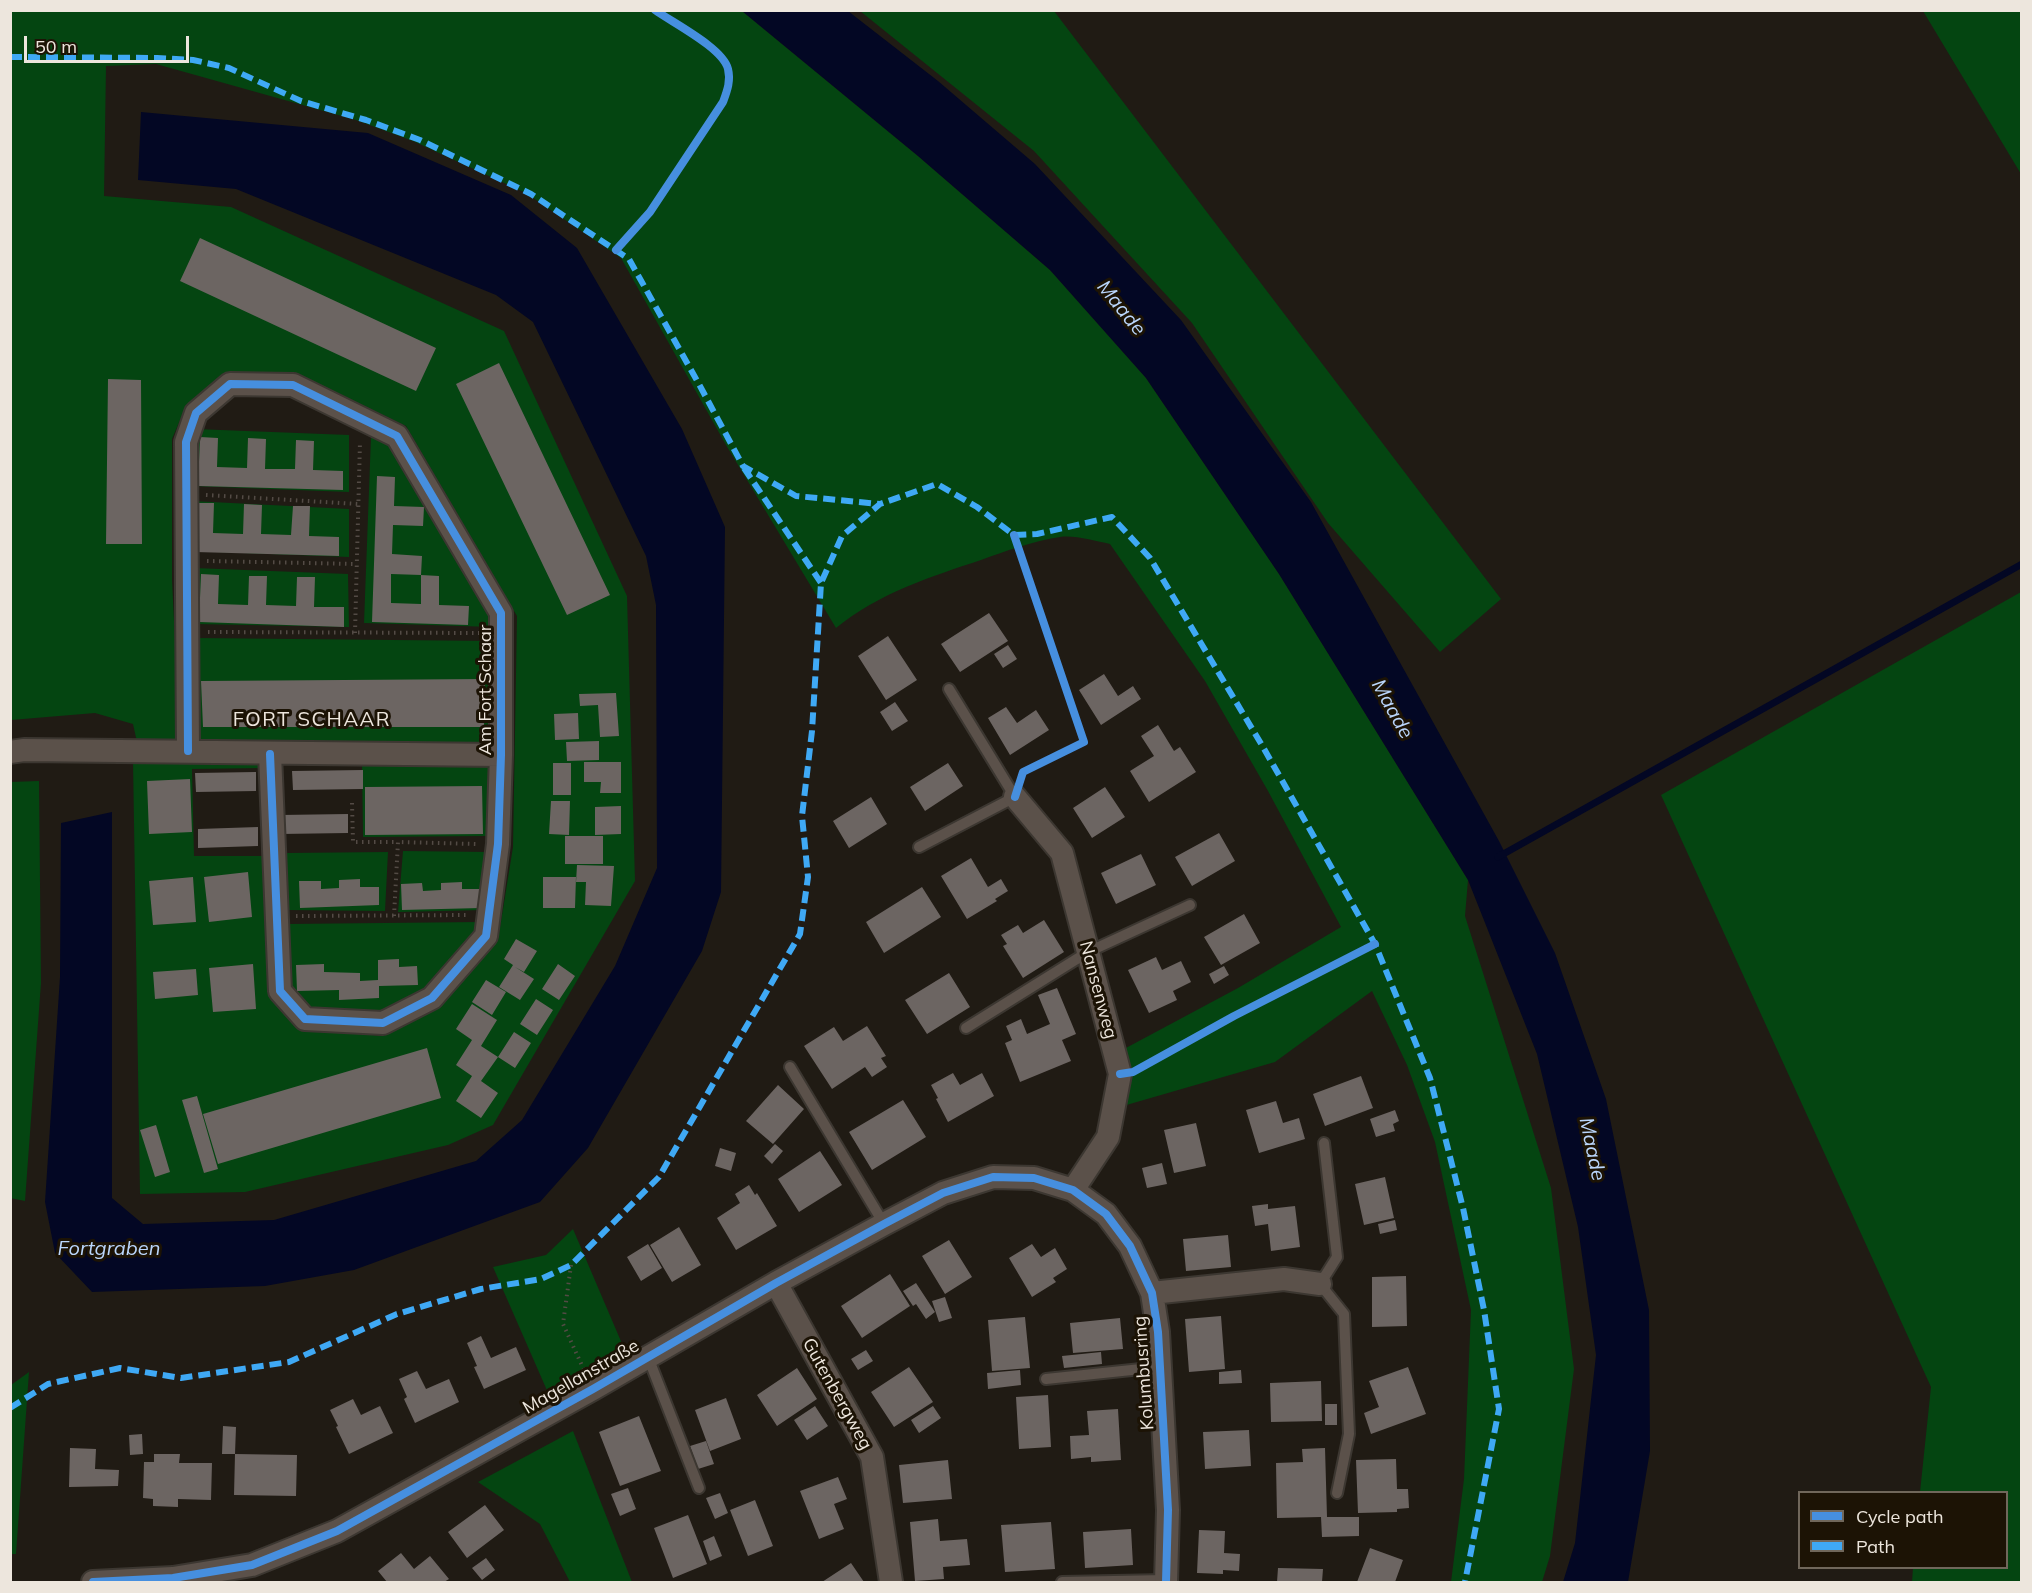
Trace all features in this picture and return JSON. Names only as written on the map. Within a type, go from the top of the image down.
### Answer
[{"type":"street","name":"Am Fort Schaar","points":[[188,751],[186,441],[196,413],[230,384],[293,385],[397,436],[501,613],[501,755],[498,844],[486,936],[432,998],[383,1023],[305,1019],[280,991],[270,754]]},
{"type":"street","name":"Am Fort Schaar","points":[[10,752],[24,750],[188,751],[270,754],[501,755]]},
{"type":"street","name":"Nansenweg","points":[[1015,797],[1062,853],[1120,1074],[1108,1137],[1073,1190]]},
{"type":"street","name":"Magellanstraße","points":[[93,1582],[254,1574],[337,1532],[593,1389],[776,1283],[943,1193],[993,1177],[1034,1178],[1073,1190]]},
{"type":"street","name":"Kolumbusring","points":[[1073,1190],[1106,1214],[1130,1246],[1152,1293],[1160,1367],[1168,1509],[1166,1581]]},
{"type":"street","points":[[1152,1293],[1284,1279],[1320,1284]]},
{"type":"street","name":"Gutenbergweg","points":[[776,1283],[872,1457],[891,1582]]},
{"type":"lane","points":[[919,847],[1015,797],[949,689]]},
{"type":"lane","points":[[966,1028],[1088,952],[1190,905]]},
{"type":"lane","points":[[790,1067],[884,1224]]},
{"type":"lane","points":[[1324,1143],[1337,1257],[1320,1284],[1344,1314],[1349,1434],[1336,1493]]},
{"type":"lane","points":[[648,1356],[699,1488]]},
{"type":"lane","points":[[1046,1379],[1160,1367]]},
{"type":"lane","points":[[1062,1582],[1166,1581]]},
{"type":"path","points":[[356,633],[360,419]]},
{"type":"path","points":[[186,494],[358,504]]},
{"type":"path","points":[[185,560],[356,564]]},
{"type":"path","points":[[186,631],[502,633]]},
{"type":"path","points":[[352,803],[353,842],[498,844]]},
{"type":"path","points":[[394,916],[398,842]]},
{"type":"path","points":[[278,916],[489,915]]},
{"type":"path","points":[[571,1265],[563,1324],[593,1389]]},
{"type":"green space","points":[[11,11],[742,11],[918,156],[1050,270],[1146,378],[1279,574],[1468,880],[1465,916],[1551,1188],[1574,1369],[1550,1556],[1542,1582],[1451,1582],[1464,1479],[1471,1310],[1435,1142],[1407,1065],[1372,991],[1275,1062],[1123,1106],[1124,1049],[1238,988],[1341,927],[1268,791],[1205,681],[1110,544],[1066,537],[1020,547],[906,587],[870,605],[836,628],[726,445],[621,258],[526,193],[413,141],[356,120],[156,64],[106,66],[104,196],[231,207],[504,331],[627,596],[635,881],[493,1125],[448,1145],[245,1192],[140,1194],[133,761],[263,761],[263,768],[192,769],[194,856],[262,856],[269,997],[300,1029],[383,1036],[439,1008],[498,940],[513,847],[517,616],[406,426],[294,372],[224,374],[186,406],[172,439],[172,580],[180,743],[137,742],[133,724],[95,713],[11,720]]},
{"type":"green space","points":[[860,11],[1054,11],[1501,599],[1440,652],[1328,523],[1192,323],[1034,151]]},
{"type":"green space","points":[[1923,11],[2021,11],[2021,174]]},
{"type":"green space","points":[[195,429],[349,435],[349,492],[193,486]]},
{"type":"green space","points":[[371,437],[394,448],[493,619],[493,627],[364,623]]},
{"type":"green space","points":[[192,501],[349,509],[349,557],[191,551]]},
{"type":"green space","points":[[194,568],[348,574],[349,627],[195,624]]},
{"type":"green space","points":[[2021,592],[2021,1582],[1912,1582],[1913,1569],[2008,1569],[2008,1491],[1920,1491],[1931,1387],[1661,795]]},
{"type":"green space","points":[[195,638],[493,641],[491,745],[195,742]]},
{"type":"green space","points":[[362,763],[492,764],[490,836],[363,837]]},
{"type":"green space","points":[[39,781],[41,983],[25,1201],[10,1198],[10,782]]},
{"type":"green space","points":[[403,851],[489,852],[484,910],[398,912]]},
{"type":"green space","points":[[388,852],[385,911],[287,910],[286,853]]},
{"type":"green space","points":[[480,922],[477,934],[427,991],[382,1015],[308,1011],[288,989],[287,924]]},
{"type":"green space","points":[[573,1229],[626,1353],[549,1395],[493,1267],[546,1255]]},
{"type":"green space","points":[[29,1372],[16,1554],[11,1554],[11,1385]]},
{"type":"green space","points":[[573,1431],[632,1582],[570,1582],[540,1524],[478,1482]]},
{"type":"water","name":"Maade","points":[[742,11],[848,11],[938,81],[1035,164],[1181,320],[1311,502],[1499,841],[1555,953],[1606,1099],[1649,1310],[1650,1451],[1628,1582],[1563,1582],[1575,1543],[1596,1355],[1578,1227],[1537,1054],[1468,880],[1279,574],[1146,378],[1050,270],[918,156]]},
{"type":"water","name":"Fortgraben","points":[[141,112],[368,133],[511,195],[577,248],[682,429],[725,527],[721,892],[702,951],[588,1148],[540,1202],[354,1270],[265,1286],[92,1292],[55,1253],[45,1202],[60,977],[61,823],[112,812],[112,1198],[143,1224],[274,1220],[476,1161],[522,1120],[615,966],[657,868],[656,605],[646,556],[533,322],[496,295],[236,189],[138,180]]},
{"type":"building","points":[[200,238],[436,348],[416,391],[180,281]]},
{"type":"building","points":[[499,363],[610,595],[567,615],[456,384]]},
{"type":"building","points":[[108,379],[141,380],[142,544],[106,544]]},
{"type":"building","points":[[200,437],[218,438],[217,467],[247,468],[248,438],[266,439],[265,469],[295,469],[296,440],[314,441],[313,470],[343,471],[343,490],[198,486]]},
{"type":"building","points":[[377,476],[395,477],[394,506],[424,507],[423,526],[393,525],[392,554],[422,556],[421,575],[439,576],[439,605],[469,606],[468,625],[372,622]],"holes":[[[391,574],[421,575],[421,604],[391,603]]]},
{"type":"building","points":[[196,503],[214,503],[213,533],[243,534],[244,504],[262,505],[261,534],[291,535],[293,506],[310,506],[309,536],[339,537],[339,556],[195,552]]},
{"type":"building","points":[[201,574],[219,575],[218,604],[248,605],[249,576],[267,576],[266,605],[296,606],[297,577],[315,577],[314,607],[344,607],[344,627],[199,622]]},
{"type":"building","points":[[989,613],[1008,641],[960,672],[941,644]]},
{"type":"building","points":[[888,636],[917,680],[886,700],[858,656]]},
{"type":"building","points":[[1008,645],[1017,659],[1003,668],[994,654]]},
{"type":"building","points":[[1104,674],[1118,696],[1133,686],[1141,699],[1101,725],[1079,690]]},
{"type":"building","points":[[485,679],[484,727],[203,727],[201,681]]},
{"type":"building","points":[[616,693],[619,736],[600,737],[598,705],[580,706],[579,694]]},
{"type":"building","points":[[895,702],[908,721],[892,731],[880,712]]},
{"type":"building","points":[[1006,707],[1017,723],[1036,710],[1049,730],[1010,755],[988,718]]},
{"type":"building","points":[[578,713],[579,739],[555,740],[554,714]]},
{"type":"building","points":[[1158,725],[1174,751],[1180,747],[1196,772],[1149,802],[1130,771],[1154,756],[1141,736]]},
{"type":"building","points":[[599,741],[599,760],[567,761],[566,742]]},
{"type":"building","points":[[584,762],[621,762],[621,793],[600,793],[601,782],[584,782]]},
{"type":"building","points":[[553,763],[571,763],[571,795],[553,795]]},
{"type":"building","points":[[948,763],[963,786],[925,811],[910,787]]},
{"type":"building","points":[[363,770],[363,789],[293,790],[292,771]]},
{"type":"building","points":[[256,772],[256,791],[196,792],[195,773]]},
{"type":"building","points":[[190,779],[192,832],[149,834],[147,781]]},
{"type":"building","points":[[482,786],[483,834],[365,835],[365,787]]},
{"type":"building","points":[[1105,787],[1125,817],[1092,838],[1073,808]]},
{"type":"building","points":[[871,797],[887,824],[849,848],[833,821]]},
{"type":"building","points":[[551,801],[570,801],[569,835],[549,834]]},
{"type":"building","points":[[621,806],[621,834],[595,835],[595,807]]},
{"type":"building","points":[[348,814],[348,833],[280,834],[280,815]]},
{"type":"building","points":[[258,827],[258,846],[198,848],[198,829]]},
{"type":"building","points":[[1219,833],[1235,861],[1192,886],[1175,857]]},
{"type":"building","points":[[565,836],[603,836],[603,864],[565,864]]},
{"type":"building","points":[[1141,854],[1156,885],[1116,904],[1101,873]]},
{"type":"building","points":[[971,858],[988,887],[1001,879],[1008,891],[995,899],[997,901],[967,919],[941,876]]},
{"type":"building","points":[[577,865],[614,866],[611,906],[585,905],[586,882],[576,882]]},
{"type":"building","points":[[248,872],[252,917],[209,922],[204,877]]},
{"type":"building","points":[[193,877],[196,922],[153,925],[149,881]]},
{"type":"building","points":[[543,877],[576,877],[575,908],[543,908]]},
{"type":"building","points":[[360,879],[360,887],[379,887],[379,905],[300,908],[299,881],[321,881],[321,889],[339,888],[339,880]]},
{"type":"building","points":[[462,882],[462,889],[481,889],[481,908],[402,910],[401,884],[422,883],[423,891],[441,890],[441,883]]},
{"type":"building","points":[[922,887],[941,917],[884,953],[866,922]]},
{"type":"building","points":[[1244,914],[1260,943],[1221,965],[1204,937]]},
{"type":"building","points":[[1044,920],[1064,952],[1023,978],[1003,946],[1007,944],[1001,935],[1018,925],[1023,933]]},
{"type":"building","points":[[516,939],[537,951],[524,972],[515,967],[534,979],[520,1000],[499,987],[513,965],[504,959]]},
{"type":"building","points":[[1156,957],[1162,970],[1181,961],[1191,982],[1173,991],[1177,1000],[1149,1013],[1128,970]]},
{"type":"building","points":[[399,959],[399,967],[417,966],[418,985],[379,986],[379,998],[339,1000],[339,990],[297,991],[296,965],[324,964],[324,972],[360,973],[360,981],[378,980],[378,960]]},
{"type":"building","points":[[253,964],[256,1009],[213,1012],[209,968]]},
{"type":"building","points":[[558,964],[575,976],[559,1000],[542,989]]},
{"type":"building","points":[[1224,966],[1229,975],[1214,984],[1209,974]]},
{"type":"building","points":[[196,969],[198,995],[155,999],[153,972]]},
{"type":"building","points":[[949,973],[970,1007],[927,1034],[905,1000]]},
{"type":"building","points":[[486,980],[506,992],[492,1015],[472,1002]]},
{"type":"building","points":[[1057,988],[1076,1034],[1062,1040],[1071,1061],[1020,1082],[1005,1043],[1012,1040],[1006,1026],[1021,1019],[1027,1034],[1050,1024],[1038,995]]},
{"type":"building","points":[[536,999],[553,1010],[537,1035],[520,1024]]},
{"type":"building","points":[[472,1004],[497,1020],[481,1046],[498,1057],[481,1081],[498,1093],[481,1118],[456,1101],[472,1076],[456,1065],[472,1040],[456,1029]]},
{"type":"building","points":[[867,1026],[886,1056],[881,1058],[887,1067],[872,1077],[865,1067],[832,1089],[804,1046],[834,1027],[843,1041]]},
{"type":"building","points":[[514,1032],[531,1043],[515,1068],[498,1057]]},
{"type":"building","points":[[427,1048],[441,1098],[218,1164],[203,1114]]},
{"type":"building","points":[[953,1073],[960,1085],[982,1073],[994,1096],[948,1122],[931,1085]]},
{"type":"building","points":[[1361,1076],[1373,1108],[1325,1126],[1313,1094]]},
{"type":"building","points":[[778,1085],[804,1109],[773,1144],[746,1121]]},
{"type":"building","points":[[197,1096],[218,1169],[204,1173],[182,1100]]},
{"type":"building","points":[[903,1100],[926,1137],[872,1170],[849,1132]]},
{"type":"building","points":[[1276,1101],[1283,1123],[1299,1118],[1305,1139],[1259,1153],[1246,1110]]},
{"type":"building","points":[[1395,1110],[1399,1121],[1393,1124],[1395,1131],[1376,1137],[1370,1119]]},
{"type":"building","points":[[1196,1123],[1206,1166],[1174,1173],[1164,1130]]},
{"type":"building","points":[[156,1125],[170,1172],[155,1177],[140,1130]]},
{"type":"building","points":[[775,1144],[783,1151],[772,1164],[764,1156]]},
{"type":"building","points":[[720,1148],[736,1153],[731,1171],[715,1166]]},
{"type":"building","points":[[820,1151],[842,1185],[799,1212],[778,1179]]},
{"type":"building","points":[[1162,1163],[1167,1184],[1147,1188],[1142,1168]]},
{"type":"building","points":[[1385,1177],[1394,1218],[1364,1225],[1355,1184]]},
{"type":"building","points":[[749,1185],[755,1195],[757,1193],[777,1226],[736,1250],[717,1218],[740,1203],[735,1194]]},
{"type":"building","points":[[1268,1204],[1268,1209],[1295,1206],[1300,1247],[1271,1251],[1268,1224],[1255,1226],[1252,1206]]},
{"type":"building","points":[[1395,1220],[1397,1230],[1380,1234],[1378,1224]]},
{"type":"building","points":[[679,1227],[701,1265],[672,1282],[650,1245]]},
{"type":"building","points":[[1228,1235],[1231,1267],[1186,1271],[1183,1239]]},
{"type":"building","points":[[949,1240],[972,1277],[945,1294],[922,1256]]},
{"type":"building","points":[[648,1244],[662,1268],[641,1281],[627,1257]]},
{"type":"building","points":[[1032,1244],[1041,1257],[1055,1248],[1067,1269],[1053,1278],[1056,1282],[1032,1297],[1009,1258]]},
{"type":"building","points":[[890,1274],[910,1306],[862,1338],[841,1306]]},
{"type":"building","points":[[1406,1276],[1407,1326],[1372,1327],[1372,1277]]},
{"type":"building","points":[[916,1283],[935,1312],[926,1319],[903,1291]]},
{"type":"building","points":[[945,1297],[952,1318],[939,1322],[932,1301]]},
{"type":"building","points":[[1221,1316],[1225,1369],[1189,1372],[1185,1319]]},
{"type":"building","points":[[1025,1317],[1030,1368],[992,1371],[988,1320]]},
{"type":"building","points":[[1120,1318],[1123,1349],[1073,1353],[1070,1323]]},
{"type":"building","points":[[481,1336],[491,1358],[516,1347],[526,1370],[484,1389],[467,1343]]},
{"type":"building","points":[[866,1350],[873,1361],[858,1370],[851,1359]]},
{"type":"building","points":[[1101,1352],[1102,1364],[1064,1368],[1062,1356]]},
{"type":"building","points":[[909,1367],[933,1402],[894,1427],[871,1392]]},
{"type":"building","points":[[1408,1367],[1426,1414],[1371,1434],[1364,1413],[1379,1407],[1369,1381]]},
{"type":"building","points":[[797,1368],[817,1399],[777,1426],[757,1395]]},
{"type":"building","points":[[1020,1370],[1021,1385],[988,1389],[987,1373]]},
{"type":"building","points":[[1241,1370],[1242,1383],[1219,1384],[1219,1372]]},
{"type":"building","points":[[417,1371],[426,1389],[449,1379],[459,1402],[415,1423],[404,1399],[407,1397],[399,1379]]},
{"type":"building","points":[[1321,1381],[1322,1421],[1271,1422],[1270,1383]]},
{"type":"building","points":[[1048,1395],[1051,1447],[1019,1449],[1016,1397]]},
{"type":"building","points":[[726,1398],[741,1439],[710,1451],[695,1410]]},
{"type":"building","points":[[353,1399],[361,1415],[380,1406],[393,1433],[349,1454],[330,1410]]},
{"type":"building","points":[[1325,1404],[1337,1404],[1337,1425],[1325,1425]]},
{"type":"building","points":[[815,1406],[828,1426],[807,1440],[794,1420]]},
{"type":"building","points":[[933,1406],[941,1418],[919,1433],[911,1420]]},
{"type":"building","points":[[1118,1409],[1121,1460],[1091,1462],[1091,1457],[1071,1459],[1070,1436],[1089,1435],[1087,1411]]},
{"type":"building","points":[[639,1416],[661,1471],[620,1486],[599,1432]]},
{"type":"building","points":[[223,1426],[236,1427],[235,1454],[222,1454]]},
{"type":"building","points":[[1249,1430],[1251,1466],[1205,1469],[1203,1432]]},
{"type":"building","points":[[142,1434],[143,1454],[130,1455],[129,1435]]},
{"type":"building","points":[[706,1441],[714,1464],[698,1469],[690,1446]]},
{"type":"building","points":[[70,1448],[96,1449],[95,1469],[119,1470],[118,1486],[69,1487]]},
{"type":"building","points":[[1325,1448],[1327,1517],[1359,1517],[1359,1536],[1322,1537],[1321,1517],[1277,1518],[1276,1463],[1303,1462],[1302,1449]]},
{"type":"building","points":[[154,1454],[180,1454],[179,1463],[212,1463],[211,1500],[178,1499],[178,1507],[153,1506],[153,1499],[143,1498],[144,1462],[154,1462]]},
{"type":"building","points":[[235,1454],[297,1455],[296,1496],[234,1495]]},
{"type":"building","points":[[1396,1459],[1397,1489],[1408,1489],[1409,1508],[1397,1509],[1397,1512],[1358,1513],[1356,1460]]},
{"type":"building","points":[[948,1460],[952,1499],[903,1503],[899,1465]]},
{"type":"building","points":[[838,1477],[847,1499],[834,1504],[844,1529],[819,1539],[800,1491]]},
{"type":"building","points":[[628,1488],[636,1509],[620,1516],[611,1494]]},
{"type":"building","points":[[720,1493],[728,1513],[715,1519],[706,1498]]},
{"type":"building","points":[[755,1500],[773,1546],[748,1556],[730,1510]]},
{"type":"building","points":[[485,1505],[504,1530],[467,1558],[448,1532]]},
{"type":"building","points":[[688,1515],[707,1564],[673,1578],[654,1528]]},
{"type":"building","points":[[938,1519],[940,1541],[967,1539],[970,1565],[943,1567],[944,1579],[915,1581],[910,1522]]},
{"type":"building","points":[[1051,1522],[1055,1569],[1005,1572],[1001,1525]]},
{"type":"building","points":[[1131,1529],[1133,1565],[1085,1568],[1083,1532]]},
{"type":"building","points":[[1199,1530],[1225,1531],[1224,1553],[1240,1554],[1239,1571],[1223,1570],[1223,1574],[1197,1573]]},
{"type":"building","points":[[714,1536],[722,1556],[710,1561],[703,1541]]},
{"type":"building","points":[[1370,1548],[1403,1560],[1395,1582],[1357,1582]]},
{"type":"building","points":[[401,1553],[414,1569],[430,1556],[449,1579],[444,1582],[387,1582],[378,1571]]},
{"type":"building","points":[[486,1558],[495,1570],[482,1580],[472,1568]]},
{"type":"building","points":[[851,1563],[864,1582],[822,1582]]},
{"type":"building","points":[[1278,1568],[1323,1569],[1322,1582],[1277,1582]]},
{"type":"waterway","points":[[1498,857],[2022,564]]},
{"type":"marked path","points":[[10,57],[157,58],[193,60],[229,68],[301,101],[366,120],[420,140],[531,194],[629,259],[743,466],[796,496],[880,504]]},
{"type":"marked path","points":[[744,468],[821,583]]},
{"type":"marked path","points":[[10,1408],[48,1384],[120,1368],[181,1378],[289,1362],[397,1314],[481,1289],[541,1279],[571,1265],[659,1177],[800,934],[808,877],[802,816],[812,731],[821,583],[842,536],[880,504],[937,484],[977,507],[1014,535],[1037,534],[1112,517],[1150,558],[1263,747],[1375,944],[1430,1078],[1463,1208],[1484,1310],[1499,1409],[1465,1582]]},
{"type":"cycle path","points":[[616,250],[650,212],[723,102],[729,82],[728,69],[717,53],[696,36],[655,10]]},
{"type":"cycle path","points":[[188,751],[186,442],[196,413],[230,384],[293,385],[397,436],[501,613],[501,755],[498,844],[486,936],[432,998],[383,1023],[305,1019],[280,991],[270,754]]},
{"type":"cycle path","points":[[1014,535],[1084,742],[1023,772],[1015,797]]},
{"type":"cycle path","points":[[1120,1074],[1133,1072],[1234,1016],[1375,944]]},
{"type":"cycle path","points":[[93,1582],[173,1578],[252,1565],[337,1531],[884,1224],[943,1193],[993,1177],[1034,1178],[1073,1190],[1106,1214],[1130,1246],[1152,1293],[1158,1332],[1168,1510],[1166,1582]]},
{"type":"district","name":"FORT SCHAAR","points":[[312,720]]}]
